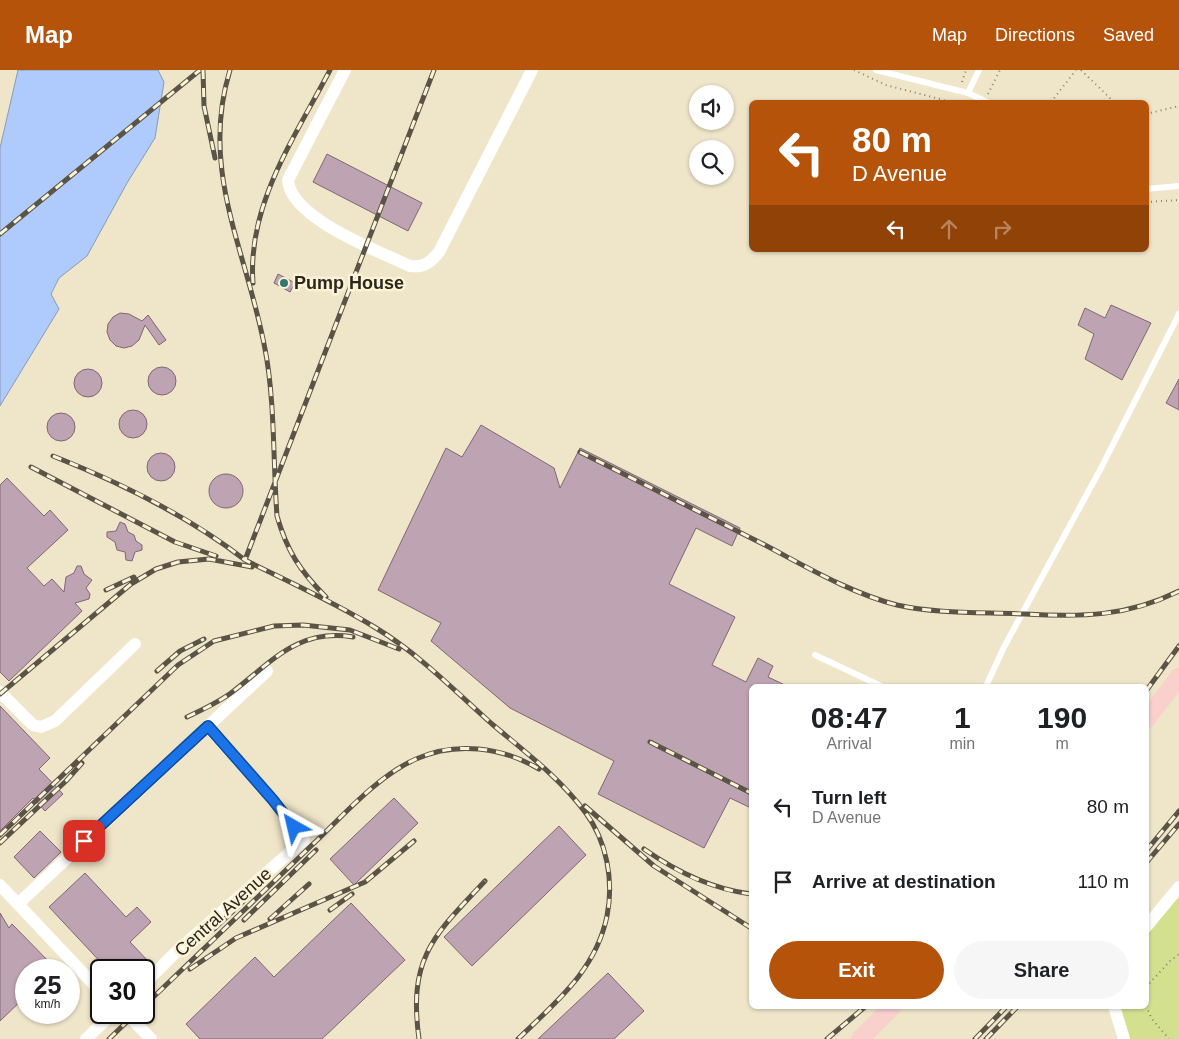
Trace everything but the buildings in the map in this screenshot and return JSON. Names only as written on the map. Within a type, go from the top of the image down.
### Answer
[{"type":"main road","points":[[1149,716],[1179,677]]},
{"type":"main road","points":[[860,1039],[890,1009]]},
{"type":"street","points":[[346,70],[288,180],[288,190],[307,212],[330,228],[418,268],[425,266],[439,252],[532,70]]},
{"type":"street","points":[[0,692],[33,725],[41,727],[56,721],[135,644]]},
{"type":"street","points":[[19,903],[267,671]]},
{"type":"street","name":"Central Avenue","points":[[155,974],[304,840],[273,800],[208,726]]},
{"type":"street","points":[[0,885],[90,980]]},
{"type":"street","points":[[1149,923],[1179,886]]},
{"type":"street","points":[[1115,1009],[1124,1039]]},
{"type":"street","points":[[86,1039],[102,1024]]},
{"type":"street","points":[[137,1024],[151,1039]]},
{"type":"lane","points":[[876,70],[968,93],[981,100]]},
{"type":"lane","points":[[968,93],[978,70]]},
{"type":"lane","points":[[1149,189],[1179,186]]},
{"type":"lane","points":[[987,684],[1004,647],[1100,470],[1179,314]]},
{"type":"lane","points":[[815,655],[877,684]]},
{"type":"path","points":[[854,70],[886,85],[943,100]]},
{"type":"path","points":[[986,100],[1000,70]]},
{"type":"path","points":[[1053,100],[1076,70]]},
{"type":"path","points":[[1081,70],[1112,100]]},
{"type":"path","points":[[1149,113],[1179,106]]},
{"type":"path","points":[[1149,202],[1179,200]]},
{"type":"path","points":[[1149,984],[1179,954]]},
{"type":"path","points":[[1147,1009],[1152,1019],[1169,1039]]},
{"type":"green space","points":[[1179,895],[1179,1039],[1125,1039],[1116,1009],[1149,1009],[1149,931]]},
{"type":"water","points":[[18,70],[158,70],[164,82],[155,138],[127,183],[87,256],[59,278],[51,294],[59,309],[0,406],[0,148]]},
{"type":"railway","points":[[0,234],[200,70]]},
{"type":"railway","points":[[203,70],[204,106],[215,158]]},
{"type":"railway","points":[[230,70],[222,107],[220,142],[223,177],[229,211],[265,349],[271,389],[277,516],[285,540],[296,560],[326,597]]},
{"type":"railway","points":[[253,283],[253,254],[265,199],[289,146],[330,70]]},
{"type":"railway","points":[[434,70],[245,560],[344,610],[376,628],[407,649],[553,776],[593,823],[603,848],[609,875],[609,903],[602,935],[594,953],[573,984],[518,1039]]},
{"type":"railway","points":[[580,452],[828,578],[862,594],[897,605],[944,611],[1085,615],[1141,606],[1179,591]]},
{"type":"railway","points":[[53,456],[104,477],[153,501],[177,514],[245,560]]},
{"type":"railway","points":[[31,467],[175,542],[216,556]]},
{"type":"railway","points":[[0,694],[131,584],[156,569],[178,562],[209,559],[252,567]]},
{"type":"railway","points":[[106,590],[134,577]]},
{"type":"railway","points":[[0,835],[178,665],[214,641],[274,626],[303,625],[350,630],[399,649]]},
{"type":"railway","points":[[187,717],[226,697],[272,660],[300,643],[316,638],[333,636],[353,637]]},
{"type":"railway","points":[[157,671],[180,651],[204,639]]},
{"type":"railway","points":[[1149,687],[1179,646]]},
{"type":"railway","points":[[650,742],[749,792]]},
{"type":"railway","points":[[155,995],[361,798],[402,766],[431,753],[463,748],[494,751],[539,769]]},
{"type":"railway","points":[[0,843],[66,781],[82,763]]},
{"type":"railway","points":[[585,806],[654,866],[749,927]]},
{"type":"railway","points":[[1149,847],[1179,811]]},
{"type":"railway","points":[[1149,859],[1179,824]]},
{"type":"railway","points":[[190,969],[236,938],[365,882],[414,841]]},
{"type":"railway","points":[[644,849],[669,865],[708,884],[749,894]]},
{"type":"railway","points":[[244,920],[316,850]]},
{"type":"railway","points":[[419,1039],[417,988],[421,968],[428,950],[451,918],[485,881]]},
{"type":"railway","points":[[270,919],[309,884]]},
{"type":"railway","points":[[214,929],[251,894]]},
{"type":"railway","points":[[330,910],[352,894]]},
{"type":"railway","points":[[827,1039],[862,1009]]},
{"type":"railway","points":[[975,1039],[1004,1009]]},
{"type":"railway","points":[[986,1039],[1015,1009]]},
{"type":"railway","points":[[109,1039],[125,1024]]},
{"type":"place","name":"Pump House","points":[[284,283]]},
{"type":"route","points":[[84,841],[208,726],[273,800],[294,827]]}]
